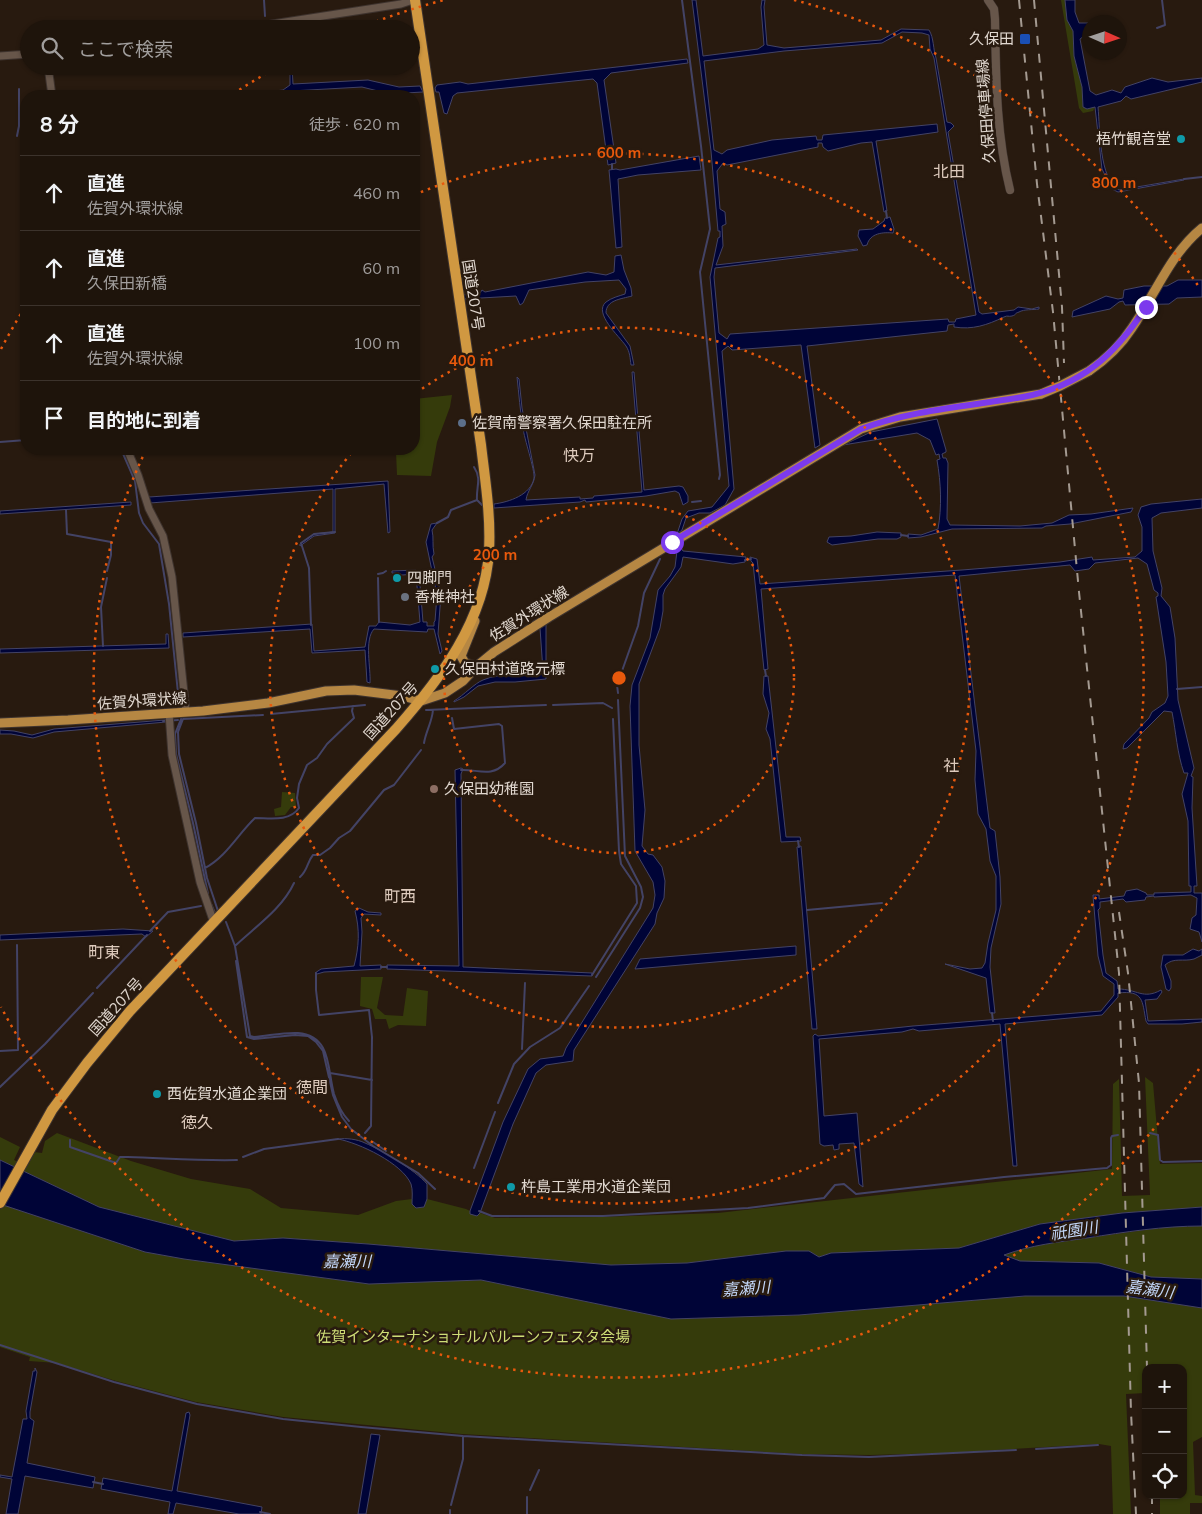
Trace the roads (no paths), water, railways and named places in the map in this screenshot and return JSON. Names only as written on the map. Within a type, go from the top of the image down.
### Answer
[{"type":"highway","name":"国道207号","points":[[414,0],[417,20]]},
{"type":"highway","name":"国道207号","points":[[0,1203],[52,1110],[87,1062],[130,1011],[421,701],[461,642],[478,606],[489,552],[489,512],[420,40]]},
{"type":"main road","name":"久保田停車場線","points":[[988,0],[994,9],[996,92],[1003,163],[1010,190]]},
{"type":"main road","name":"佐賀外環状線","points":[[0,723],[186,712],[268,703],[326,691],[354,690],[402,696],[421,701],[445,693],[463,681],[476,666],[494,652],[549,616],[861,429],[900,417],[1041,394],[1089,371],[1115,349],[1131,330],[1181,250],[1202,228]]},
{"type":"main road","points":[[476,666],[465,663],[461,656],[475,624],[478,606]]},
{"type":"street","points":[[298,20],[401,4],[414,0]]},
{"type":"street","points":[[0,56],[20,55]]},
{"type":"street","points":[[49,75],[51,90]]},
{"type":"street","points":[[130,455],[149,509],[163,536],[172,577],[186,712]]},
{"type":"street","points":[[168,713],[172,755],[200,882],[214,923]]},
{"type":"water","points":[[692,0],[696,0],[703,56],[758,49],[764,45],[762,0],[765,0],[767,45],[784,48],[881,40],[901,29],[929,30],[933,40],[947,122],[954,126],[948,132],[979,312],[982,314],[1014,310],[1018,307],[1032,309],[1039,307],[1039,309],[1021,311],[1015,315],[1005,316],[974,327],[954,327],[954,324],[948,325],[947,331],[807,346],[820,445],[815,448],[801,345],[732,350],[728,346],[722,351],[734,489],[725,505],[710,513],[699,513],[686,518],[682,530],[677,534],[682,519],[688,511],[712,507],[729,486],[710,277],[718,238],[720,237]],"holes":[[[902,32],[929,35],[930,49],[934,58],[976,315],[956,319],[955,322],[949,322],[948,319],[730,334],[727,339],[719,333],[714,277],[715,268],[858,250],[716,265],[723,246],[722,226],[726,224],[725,212],[720,209],[717,171],[723,163],[727,165],[818,147],[818,143],[822,143],[823,147],[828,151],[872,142],[884,212],[887,211],[876,141],[938,132],[937,124],[823,135],[822,140],[817,140],[816,136],[772,140],[727,150],[722,154],[714,150],[704,61],[784,51],[882,43]]]},
{"type":"water","points":[[1065,0],[1075,0],[1075,12],[1079,23],[1082,23],[1082,38],[1080,39],[1082,60],[1084,60],[1090,91],[1096,95],[1112,90],[1121,93],[1125,87],[1152,78],[1168,82],[1202,78],[1202,82],[1131,99],[1126,96],[1121,101],[1098,107],[1104,165],[1112,184],[1119,190],[1184,180],[1118,192],[1112,189],[1102,169],[1095,107],[1087,109],[1083,107],[1082,87],[1074,56],[1073,31],[1067,20]]},
{"type":"water","points":[[687,59],[688,63],[611,73],[604,80],[616,163],[608,165],[597,83],[593,79],[457,93],[453,96],[447,114],[444,113],[439,92],[436,92],[435,88],[437,85],[460,82],[468,84]]},
{"type":"water","points":[[290,75],[292,75],[293,84],[368,80],[399,87],[420,86],[423,92],[420,92],[420,90],[374,90],[362,87],[283,90],[290,85]]},
{"type":"water","points":[[699,156],[701,170],[638,175],[618,179],[622,247],[616,248],[609,170],[620,170]]},
{"type":"water","points":[[890,217],[894,229],[893,233],[877,234],[871,238],[867,245],[863,246],[858,236],[859,230],[873,229],[884,221],[885,218]]},
{"type":"water","points":[[621,255],[632,296],[611,303],[606,313],[630,346],[634,365],[631,365],[626,346],[608,324],[603,312],[606,302],[625,294],[626,289],[619,280],[585,282],[529,290],[523,303],[520,305],[516,296],[463,299],[463,295],[480,293],[482,290],[485,292],[588,272],[606,275],[614,272],[615,256]]},
{"type":"water","points":[[1178,280],[1202,280],[1202,297],[1177,298],[1169,304],[1125,305],[1123,301],[1110,309],[1072,317],[1073,311],[1106,296],[1118,299],[1123,298],[1124,290],[1144,286],[1167,286]]},
{"type":"water","points":[[632,372],[634,372],[644,490],[683,487],[688,496],[688,502],[683,505],[679,493],[675,491],[586,502],[585,500],[580,502],[494,508],[494,504],[518,497],[524,493],[529,489],[534,478],[523,428],[517,377],[519,379],[522,408],[535,475],[533,482],[526,500],[580,497],[580,499],[642,492]]},
{"type":"water","points":[[937,419],[946,450],[942,454],[943,458],[946,458],[948,463],[947,519],[950,525],[1020,526],[1052,523],[1069,515],[1133,508],[1131,512],[1042,528],[952,529],[921,537],[908,538],[908,534],[921,535],[938,529],[941,495],[937,460],[940,459],[939,454],[936,455],[930,440],[917,433],[843,445],[871,432]]},
{"type":"water","points":[[388,481],[390,532],[388,533],[384,484],[335,489],[335,533],[314,536],[300,546],[300,544],[314,534],[333,532],[333,489],[150,503],[149,497]]},
{"type":"water","points":[[1202,499],[1202,508],[1161,513],[1152,518],[1153,551],[1162,588],[1161,596],[1170,607],[1175,638],[1178,700],[1194,768],[1191,776],[1193,777],[1192,808],[1197,886],[1194,886],[1194,893],[1202,893],[1202,942],[1199,932],[1190,929],[1192,918],[1196,915],[1197,898],[1191,895],[1154,896],[1146,897],[1145,900],[1126,902],[1123,899],[1100,902],[1098,910],[1106,973],[1117,981],[1118,989],[1144,994],[1155,993],[1161,990],[1162,992],[1157,999],[1145,1000],[1148,1021],[1202,1019],[1202,1022],[1148,1024],[1140,998],[1133,993],[1118,993],[1118,997],[1102,1015],[1005,1024],[1017,1166],[1013,1166],[1000,1024],[919,1031],[913,1029],[902,1032],[819,1039],[824,1116],[857,1113],[863,1187],[859,1184],[854,1143],[839,1144],[839,1149],[834,1150],[833,1145],[824,1146],[820,1144],[813,1036],[815,1034],[818,1036],[913,1026],[1101,1011],[1114,995],[1114,984],[1103,976],[1098,956],[1093,895],[1099,895],[1099,899],[1124,896],[1126,891],[1137,889],[1147,895],[1154,895],[1154,893],[1191,892],[1191,886],[1189,886],[1188,821],[1182,794],[1188,773],[1184,773],[1172,712],[1164,711],[1127,748],[1123,749],[1124,744],[1149,718],[1152,712],[1165,703],[1168,696],[1166,662],[1156,597],[1158,593],[1154,590],[1147,564],[1138,558],[1095,563],[1089,569],[1075,571],[1070,565],[959,576],[990,828],[995,831],[1000,877],[1001,904],[991,948],[990,967],[995,1013],[990,1013],[986,978],[945,964],[970,969],[982,968],[985,963],[996,910],[996,876],[990,861],[986,829],[978,814],[975,780],[976,751],[955,575],[761,589],[768,669],[764,670],[753,563],[750,557],[757,559],[760,584],[962,570],[1060,562],[1092,557],[1093,560],[1135,557],[1142,551],[1142,527],[1138,515],[1141,507],[1151,504]]},
{"type":"water","points":[[131,502],[131,505],[0,514],[0,511]]},
{"type":"water","points":[[437,523],[432,530],[434,554],[432,557],[441,594],[438,634],[442,651],[440,654],[434,629],[428,629],[427,632],[374,629],[369,640],[370,683],[367,682],[365,650],[312,653],[310,629],[183,637],[183,633],[312,624],[314,651],[365,647],[369,626],[376,626],[379,622],[410,625],[420,622],[416,574],[402,575],[392,573],[392,571],[416,570],[419,573],[423,622],[427,622],[427,626],[434,626],[437,595],[426,542],[431,524]]},
{"type":"water","points":[[877,532],[901,533],[901,537],[897,539],[878,539],[832,545],[827,542],[829,537]]},
{"type":"water","points":[[683,540],[681,548],[683,551],[746,557],[745,562],[733,564],[683,557],[681,567],[665,589],[660,628],[639,684],[639,745],[645,810],[642,846],[648,854],[653,855],[662,867],[665,881],[664,898],[657,913],[655,924],[574,1050],[573,1061],[546,1065],[536,1073],[513,1124],[480,1213],[477,1216],[470,1214],[503,1122],[528,1069],[540,1059],[563,1056],[566,1048],[653,908],[655,895],[653,882],[635,851],[630,706],[632,685],[650,638],[658,590],[675,567],[678,543]]},
{"type":"water","points":[[546,624],[546,679],[495,682],[478,686],[454,702],[476,684],[490,677],[528,675],[543,671],[540,628]]},
{"type":"water","points":[[166,634],[168,634],[169,648],[0,653],[0,649],[166,644]]},
{"type":"water","points":[[764,676],[768,676],[786,837],[800,837],[801,841],[781,842],[770,739],[766,729],[769,713],[763,694]]},
{"type":"water","points":[[165,720],[166,722],[54,732],[33,738],[0,734],[0,730],[32,735],[54,729]]},
{"type":"water","points":[[463,769],[461,774],[463,967],[592,973],[592,976],[387,969],[387,965],[459,966],[455,770]]},
{"type":"water","points":[[801,846],[817,1029],[812,1029],[797,847]]},
{"type":"water","points":[[359,908],[368,912],[381,913],[381,915],[364,914],[361,918],[360,966],[381,965],[381,969],[315,973],[321,969],[354,966],[358,939],[355,911]]},
{"type":"water","points":[[123,929],[153,931],[146,937],[142,934],[0,940],[0,935]]},
{"type":"water","points":[[796,946],[796,955],[635,969],[640,959]]},
{"type":"water","points":[[1193,949],[1199,951],[1202,949],[1202,955],[1190,960],[1175,960],[1165,965],[1171,981],[1169,991],[1166,989],[1161,967],[1163,955],[1183,955]]},
{"type":"water","points":[[338,1139],[352,1139],[365,1143],[389,1155],[415,1173],[427,1184],[427,1199],[424,1207],[416,1208],[412,1204],[411,1184],[399,1169],[368,1149]]},
{"type":"water","points":[[0,1160],[99,1207],[234,1241],[283,1238],[611,1265],[687,1263],[786,1251],[809,1251],[819,1257],[831,1253],[959,1248],[1040,1224],[1122,1213],[1202,1207],[1202,1226],[1158,1228],[1045,1244],[1004,1255],[1020,1261],[1099,1263],[1151,1277],[1202,1279],[1202,1308],[1124,1296],[1025,1296],[799,1315],[671,1319],[481,1280],[369,1284],[145,1252],[0,1204]]},
{"type":"water","points":[[35,1368],[37,1372],[30,1412],[30,1418],[34,1421],[27,1463],[95,1477],[93,1488],[25,1476],[18,1514],[6,1514],[12,1479],[0,1477],[0,1475],[12,1477],[23,1419],[27,1419],[26,1411]]},
{"type":"water","points":[[189,1412],[177,1491],[262,1507],[261,1514],[239,1514],[176,1503],[173,1514],[168,1514],[170,1502],[101,1489],[103,1478],[172,1491],[186,1413]]},
{"type":"water","points":[[371,1434],[380,1435],[366,1514],[358,1514]]},
{"type":"waterway","points":[[264,0],[265,16]]},
{"type":"waterway","points":[[682,0],[710,229],[700,272],[719,479]]},
{"type":"waterway","points":[[1157,28],[1165,25],[1162,0]]},
{"type":"waterway","points":[[17,136],[19,126],[19,89]]},
{"type":"waterway","points":[[612,164],[612,169]]},
{"type":"waterway","points":[[1184,179],[1202,177]]},
{"type":"waterway","points":[[886,211],[887,218]]},
{"type":"waterway","points":[[0,442],[20,440]]},
{"type":"waterway","points":[[124,455],[135,481],[139,513],[143,523],[159,544],[169,604],[179,703]]},
{"type":"waterway","points":[[474,467],[478,475],[477,500]]},
{"type":"waterway","points":[[437,523],[448,517],[451,510],[477,500],[482,505]]},
{"type":"waterway","points":[[692,502],[701,501]]},
{"type":"waterway","points":[[66,510],[67,534],[111,542],[111,555],[107,571]]},
{"type":"waterway","points":[[311,625],[309,568],[301,543],[314,534],[335,532]]},
{"type":"waterway","points":[[901,535],[908,536]]},
{"type":"waterway","points":[[618,693],[617,685],[638,626],[644,593],[660,559]]},
{"type":"waterway","points":[[745,560],[751,559]]},
{"type":"waterway","points":[[378,574],[386,571]]},
{"type":"waterway","points":[[103,646],[101,607],[107,578]]},
{"type":"waterway","points":[[378,578],[379,622]]},
{"type":"waterway","points":[[765,670],[766,676]]},
{"type":"waterway","points":[[1177,689],[1202,687]]},
{"type":"waterway","points":[[596,977],[640,908],[643,897],[641,887],[625,856],[618,700]]},
{"type":"waterway","points":[[553,705],[603,703],[612,708]]},
{"type":"waterway","points":[[271,714],[365,705]]},
{"type":"waterway","points":[[426,710],[546,705]]},
{"type":"waterway","points":[[205,868],[226,852],[255,818],[273,819],[285,817],[299,808],[297,798],[299,784],[307,765],[317,758],[327,744],[354,718],[353,706]]},
{"type":"waterway","points":[[424,743],[433,710]]},
{"type":"waterway","points":[[218,911],[207,878],[179,754],[178,732],[183,719],[263,715]]},
{"type":"waterway","points":[[452,718],[454,729],[499,724],[502,726],[505,763],[500,768],[490,772],[461,770]]},
{"type":"waterway","points":[[181,719],[175,734],[176,754],[208,894]]},
{"type":"waterway","points":[[592,975],[637,903],[636,886],[621,864],[619,851],[613,719]]},
{"type":"waterway","points":[[163,721],[178,720]]},
{"type":"waterway","points":[[300,877],[305,872],[313,855],[320,855],[350,831],[384,790],[394,785],[421,750]]},
{"type":"waterway","points":[[798,841],[799,847]]},
{"type":"waterway","points":[[235,946],[283,901],[294,883]]},
{"type":"waterway","points":[[807,910],[882,903]]},
{"type":"waterway","points":[[211,904],[215,913]]},
{"type":"waterway","points":[[150,931],[168,912],[201,906]]},
{"type":"waterway","points":[[226,922],[235,946],[250,1036],[298,1033],[309,1035],[317,1040],[326,1055],[334,1094],[342,1112],[349,1121]]},
{"type":"waterway","points":[[97,988],[147,935]]},
{"type":"waterway","points":[[0,1051],[18,1050],[17,945]]},
{"type":"waterway","points":[[236,961],[247,1037],[254,1039],[295,1035],[308,1036],[316,1042],[323,1051],[333,1095],[342,1117],[351,1129],[373,1146],[418,1173],[435,1189]]},
{"type":"waterway","points":[[381,967],[387,967]]},
{"type":"waterway","points":[[316,973],[319,1015],[369,1010],[372,1037],[371,1126],[365,1133]]},
{"type":"waterway","points":[[522,1049],[525,983]]},
{"type":"waterway","points":[[498,1103],[514,1064],[530,1047],[560,1028],[589,986]]},
{"type":"waterway","points":[[0,1087],[45,1044],[93,993]]},
{"type":"waterway","points":[[992,1013],[993,1021]]},
{"type":"waterway","points":[[330,1073],[372,1080]]},
{"type":"waterway","points":[[474,1168],[495,1112]]},
{"type":"waterway","points":[[1150,1133],[1158,1135],[1160,1160],[1163,1162],[1202,1161]]},
{"type":"waterway","points":[[479,1211],[492,1216],[603,1216],[748,1208],[824,1198],[835,1185],[844,1184],[856,1194],[1004,1177],[1107,1168],[1111,1165],[1111,1138],[1118,1135]]},
{"type":"waterway","points":[[243,1157],[264,1149],[338,1139]]},
{"type":"waterway","points":[[70,1140],[70,1147],[116,1163],[120,1157],[237,1160]]},
{"type":"waterway","points":[[373,1142],[386,1151]]},
{"type":"waterway","points":[[0,1345],[114,1382],[197,1404],[283,1419],[463,1436],[802,1455],[869,1457],[1016,1450]]},
{"type":"waterway","points":[[451,1505],[463,1459],[463,1436]]},
{"type":"waterway","points":[[1036,1449],[1098,1445]]},
{"type":"waterway","points":[[530,1490],[539,1470]]},
{"type":"waterway","points":[[93,1482],[103,1484]]},
{"type":"waterway","points":[[527,1497],[527,1514]]},
{"type":"waterway","points":[[260,1512],[270,1514]]},
{"type":"railway","points":[[1019,0],[1037,184],[1053,312],[1079,592],[1119,973],[1131,1412],[1136,1514]]},
{"type":"railway","points":[[1034,0],[1062,307],[1064,363]]},
{"type":"railway","points":[[1119,912],[1128,973],[1139,1083],[1147,1364]]},
{"type":"railway","points":[[1152,1499],[1152,1514]]},
{"type":"place","name":"久保田","points":[[1025,39]]},
{"type":"place","name":"梧竹観音堂","points":[[1181,139]]},
{"type":"place","name":"佐賀南警察署久保田駐在所","points":[[462,423]]},
{"type":"place","name":"四脚門","points":[[397,578]]},
{"type":"place","name":"香椎神社","points":[[405,597]]},
{"type":"place","name":"久保田村道路元標","points":[[435,669]]},
{"type":"place","name":"久保田幼稚園","points":[[434,789]]},
{"type":"place","name":"西佐賀水道企業団","points":[[157,1094]]},
{"type":"place","name":"杵島工業用水道企業団","points":[[511,1187]]},
{"type":"district","name":"北田","points":[[949,171]]},
{"type":"district","name":"快万","points":[[579,455]]},
{"type":"district","name":"社","points":[[951,765]]},
{"type":"district","name":"町西","points":[[400,896]]},
{"type":"district","name":"町東","points":[[104,952]]},
{"type":"district","name":"徳間","points":[[312,1087]]},
{"type":"district","name":"徳久","points":[[197,1122]]},
{"type":"water label","name":"祇園川","points":[[1074,1230]]},
{"type":"water label","name":"嘉瀬川","points":[[347,1261]]},
{"type":"water label","name":"嘉瀬川","points":[[746,1288]]},
{"type":"water label","name":"嘉瀬川","points":[[1150,1289]]},
{"type":"park label","name":"佐賀インターナショナルバルーンフェスタ会場","points":[[473,1337]]}]
